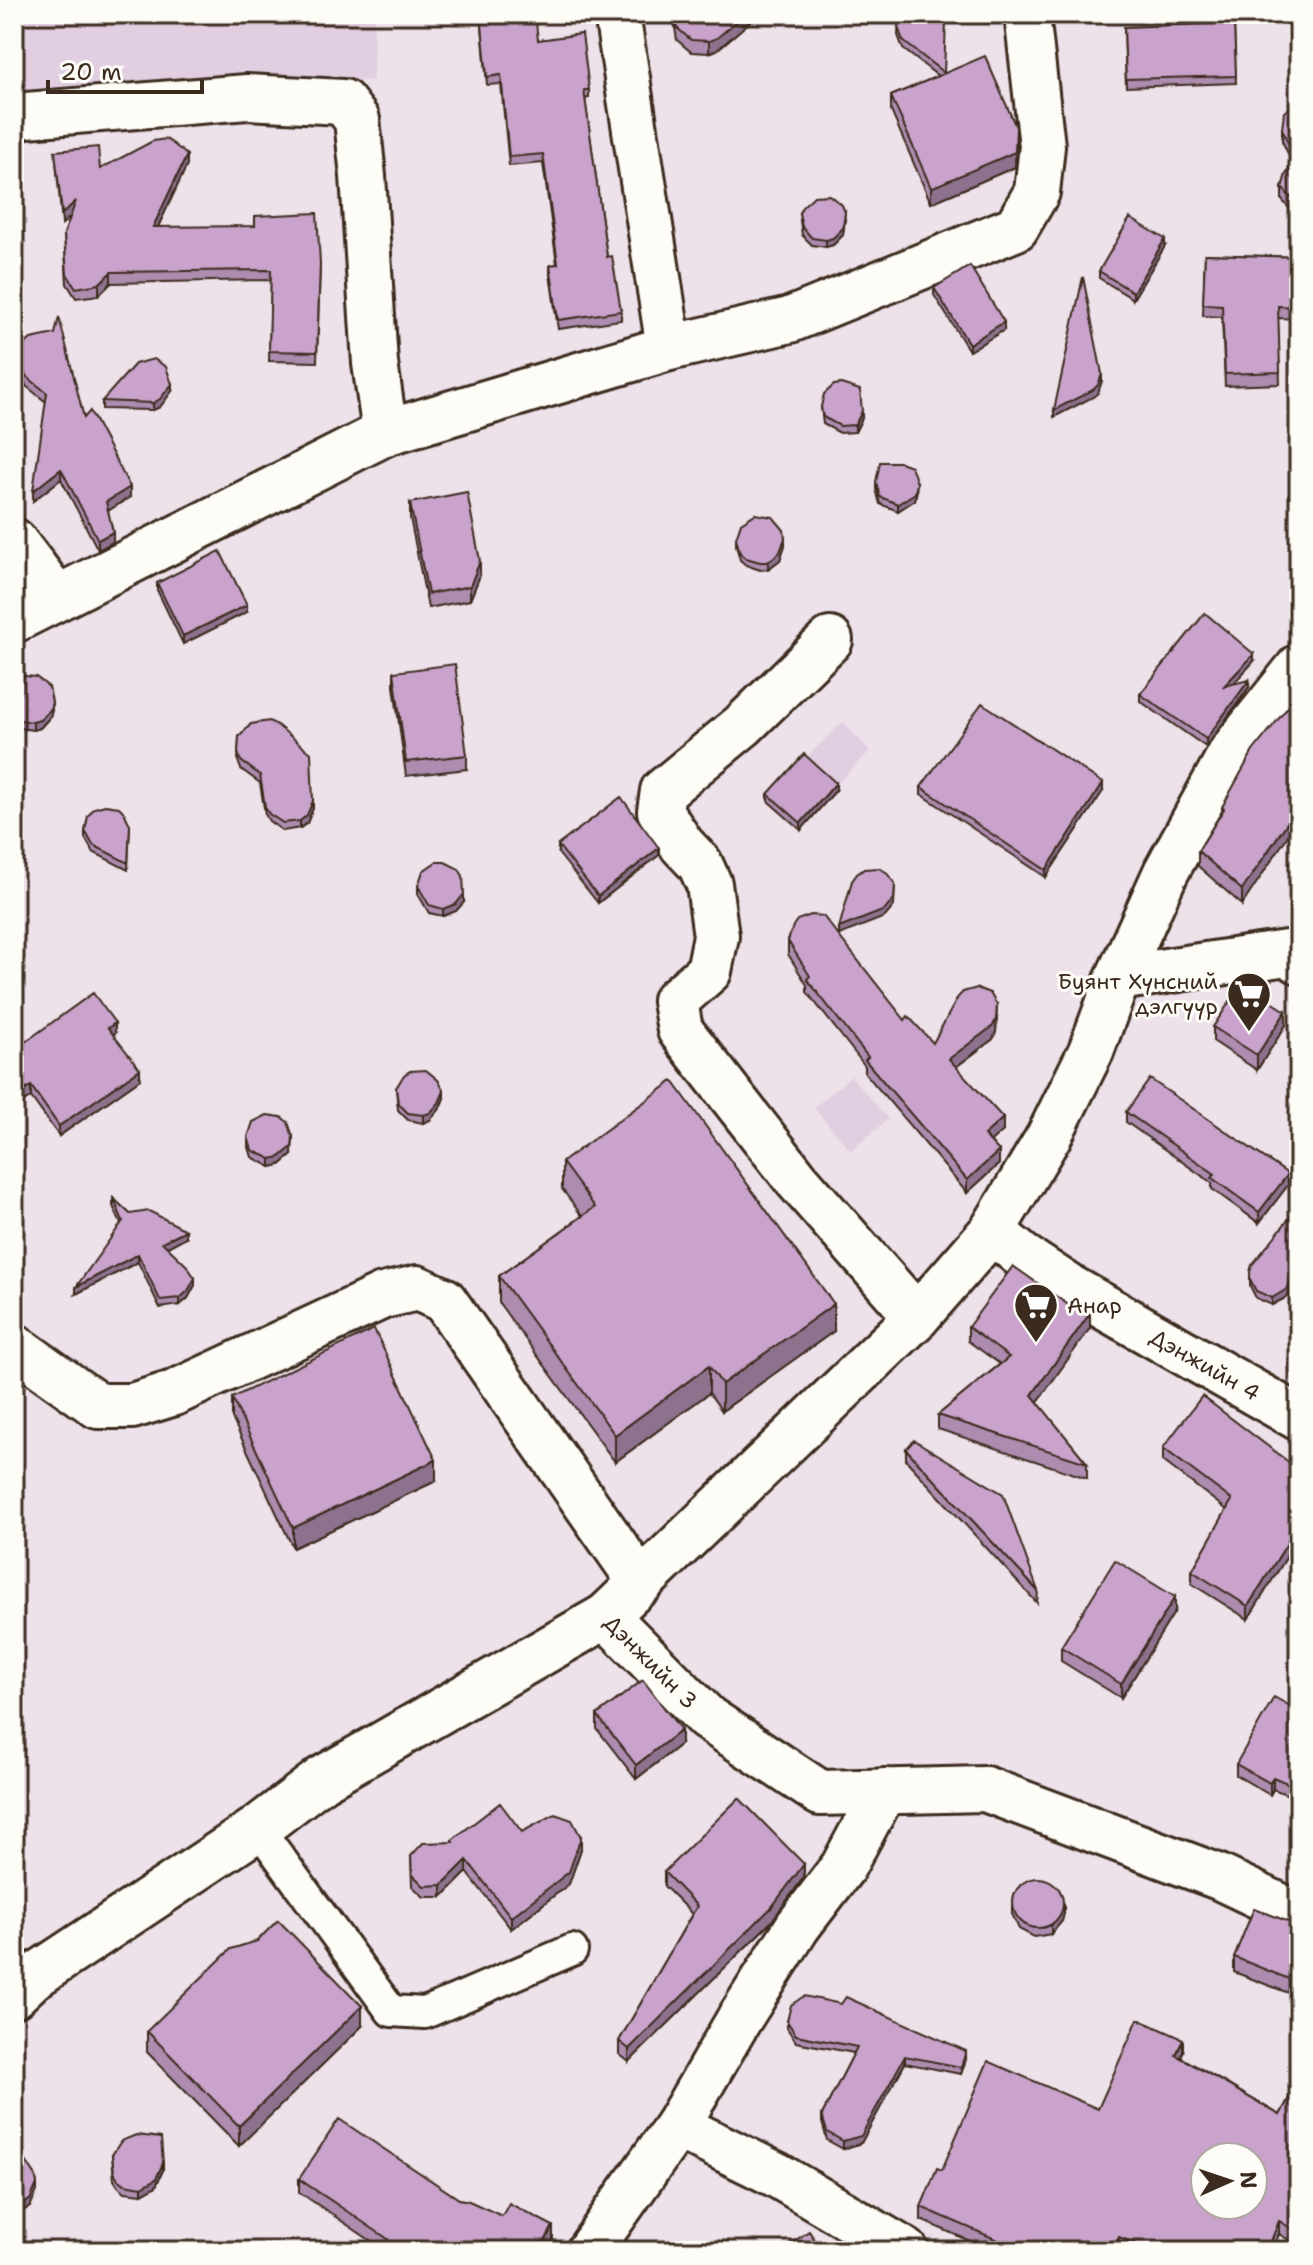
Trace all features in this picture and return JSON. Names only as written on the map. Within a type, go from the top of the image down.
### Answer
[{"type":"street","points":[[617,14],[669,348]]},
{"type":"street","points":[[14,620],[56,596],[385,433],[669,348],[790,320],[1016,228],[1037,192],[1042,146],[1027,14]]},
{"type":"street","points":[[14,116],[247,97],[343,102],[357,120],[375,363],[385,433]]},
{"type":"street","points":[[14,541],[56,596]]},
{"type":"street","points":[[830,640],[743,725],[663,791],[660,811],[682,845],[700,864],[709,884],[716,936],[709,971],[675,1001],[680,1030],[797,1180],[917,1317]]},
{"type":"street","points":[[606,1616],[917,1317],[992,1231],[1049,1136],[1091,1051],[1118,978],[1166,872],[1232,751],[1299,667]]},
{"type":"street","points":[[1118,978],[1295,954]]},
{"type":"street","name":"Дэнжийн 4","points":[[992,1231],[1021,1255],[1071,1288],[1299,1418]]},
{"type":"street","points":[[14,1346],[98,1406],[132,1406],[174,1393],[383,1296],[417,1288],[444,1300],[641,1583]]},
{"type":"street","name":"Дэнжийн 3","points":[[14,1995],[32,1978],[258,1828],[322,1779],[606,1616],[707,1718],[820,1793],[985,1789],[1219,1877],[1299,1915]]},
{"type":"street","points":[[589,2251],[677,2126],[791,1937],[843,1867],[884,1791]]},
{"type":"street","points":[[677,2126],[777,2175],[906,2251]]},
{"type":"lane","points":[[258,1828],[391,2011],[425,2013],[572,1950]]},
{"type":"shaded area","points":[[14,14],[374,14],[373,80],[14,97]]},
{"type":"shaded area","points":[[843,722],[870,751],[836,785],[808,756]]},
{"type":"shaded area","points":[[851,1076],[888,1119],[851,1151],[814,1108]]},
{"type":"building","points":[[481,14],[535,14],[538,40],[582,34],[589,90],[584,90],[607,257],[612,256],[621,311],[558,320],[550,265],[558,264],[543,154],[509,157],[501,75],[487,77]]},
{"type":"building","points":[[674,14],[745,14],[717,38],[709,41],[691,40],[677,28]]},
{"type":"building","points":[[901,14],[944,14],[944,73],[903,41],[898,27]]},
{"type":"building","points":[[1234,23],[1236,76],[1126,79],[1124,27]]},
{"type":"building","points":[[985,56],[1016,127],[1015,152],[931,188],[891,96]]},
{"type":"building","points":[[1299,104],[1299,206],[1282,188],[1286,174],[1296,160],[1282,129],[1284,112]]},
{"type":"building","points":[[166,139],[187,155],[153,227],[255,226],[255,216],[317,213],[320,263],[317,352],[269,351],[271,270],[111,272],[99,284],[76,288],[67,274],[64,234],[76,201],[62,214],[55,151],[98,147],[100,169],[153,141]]},
{"type":"building","points":[[829,195],[842,205],[845,212],[843,228],[833,238],[812,238],[802,227],[799,213],[814,196]]},
{"type":"building","points":[[1130,218],[1165,239],[1133,292],[1099,271]]},
{"type":"building","points":[[1205,254],[1299,257],[1299,307],[1278,306],[1280,372],[1225,374],[1222,305],[1203,304]]},
{"type":"building","points":[[970,266],[1004,322],[969,344],[934,288]]},
{"type":"building","points":[[1083,277],[1102,374],[1093,390],[1054,410]]},
{"type":"building","points":[[59,317],[84,418],[90,411],[130,487],[106,502],[113,532],[98,540],[61,469],[33,491],[47,393],[26,376],[20,362],[24,345],[31,339],[55,334]]},
{"type":"building","points":[[154,359],[166,367],[172,384],[160,399],[153,403],[102,401],[135,364]]},
{"type":"building","points":[[834,385],[860,390],[862,411],[855,425],[840,426],[823,417],[821,407],[824,394]]},
{"type":"building","points":[[880,462],[900,462],[911,466],[917,483],[915,493],[898,504],[880,497],[876,482]]},
{"type":"building","points":[[467,492],[480,561],[470,586],[428,594],[410,503]]},
{"type":"building","points":[[755,514],[773,517],[784,530],[785,538],[780,552],[768,562],[746,558],[740,553],[736,538],[741,523]]},
{"type":"building","points":[[220,551],[247,605],[183,636],[157,583]]},
{"type":"building","points":[[1205,613],[1254,654],[1224,686],[1249,680],[1206,739],[1140,694]]},
{"type":"building","points":[[455,664],[467,755],[406,762],[394,672]]},
{"type":"building","points":[[14,675],[36,677],[49,687],[50,710],[40,720],[33,722],[14,717]]},
{"type":"building","points":[[982,703],[1103,783],[1046,870],[921,787]]},
{"type":"building","points":[[1288,707],[1299,717],[1299,805],[1242,890],[1198,851],[1224,809],[1222,807],[1253,751]]},
{"type":"building","points":[[269,721],[311,753],[313,801],[307,815],[300,821],[283,823],[269,814],[260,775],[241,761],[238,753],[239,737],[251,724]]},
{"type":"building","points":[[804,754],[836,783],[801,823],[768,794]]},
{"type":"building","points":[[621,797],[659,848],[598,896],[558,845]]},
{"type":"building","points":[[105,805],[119,807],[130,825],[128,863],[93,845],[85,831],[88,816],[94,808]]},
{"type":"building","points":[[436,862],[445,862],[459,869],[463,876],[464,894],[456,904],[443,909],[429,905],[418,886],[423,871]]},
{"type":"building","points":[[879,868],[895,884],[894,899],[885,910],[839,928],[852,881],[864,869]]},
{"type":"building","points":[[811,915],[823,916],[905,1020],[908,1016],[933,1043],[963,992],[977,988],[990,993],[997,1005],[993,1026],[949,1059],[1003,1118],[984,1135],[999,1151],[967,1180],[865,1060],[868,1057],[807,979],[810,976],[788,941],[797,920]]},
{"type":"building","name":"Буянт Хүнсний дэлгүүр","points":[[1242,983],[1286,1011],[1257,1055],[1213,1027]]},
{"type":"building","points":[[93,993],[115,1023],[108,1028],[140,1069],[59,1126],[31,1086],[14,1098],[14,1050]]},
{"type":"building","points":[[426,1070],[438,1080],[444,1091],[439,1103],[430,1113],[408,1113],[398,1103],[396,1088],[410,1071]]},
{"type":"building","points":[[1150,1079],[1288,1174],[1259,1212],[1212,1178],[1215,1174],[1126,1112]]},
{"type":"building","points":[[673,1081],[834,1304],[722,1384],[709,1366],[615,1435],[499,1276],[595,1207],[562,1162]]},
{"type":"building","points":[[267,1115],[281,1117],[288,1122],[293,1137],[292,1147],[280,1157],[271,1159],[252,1150],[248,1137],[253,1122]]},
{"type":"building","points":[[113,1198],[130,1214],[149,1211],[186,1230],[162,1242],[195,1278],[180,1298],[160,1300],[138,1254],[76,1287],[123,1221]]},
{"type":"building","points":[[1296,1210],[1299,1211],[1299,1273],[1287,1289],[1272,1298],[1256,1291],[1250,1272],[1252,1265]]},
{"type":"building","points":[[1013,1266],[1070,1306],[1073,1304],[1090,1313],[1032,1395],[1087,1463],[938,1415],[1009,1357],[968,1327]]},
{"type":"building","points":[[374,1329],[436,1460],[293,1528],[232,1398]]},
{"type":"building","points":[[1202,1396],[1299,1470],[1299,1524],[1248,1606],[1192,1571],[1232,1500],[1163,1448]]},
{"type":"building","points":[[914,1440],[1003,1494],[1038,1591],[906,1449]]},
{"type":"building","points":[[1115,1560],[1175,1597],[1121,1684],[1061,1647]]},
{"type":"building","points":[[643,1680],[681,1730],[636,1765],[597,1715]]},
{"type":"building","points":[[1274,1697],[1299,1711],[1299,1788],[1273,1777],[1270,1783],[1236,1764]]},
{"type":"building","points":[[739,1798],[804,1864],[771,1908],[629,2049],[619,2041],[697,1906],[664,1872]]},
{"type":"building","points":[[500,1803],[522,1832],[555,1814],[572,1820],[581,1837],[569,1872],[511,1917],[467,1860],[442,1885],[424,1886],[412,1874],[411,1856],[423,1843],[453,1842]]},
{"type":"building","points":[[1038,1878],[1056,1885],[1063,1903],[1056,1921],[1038,1928],[1020,1921],[1013,1903],[1020,1885]]},
{"type":"building","points":[[1254,1908],[1299,1926],[1299,1983],[1234,1957]]},
{"type":"building","points":[[278,1920],[362,2006],[239,2126],[147,2031],[231,1949],[257,1941]]},
{"type":"building","points":[[804,1996],[841,2004],[846,1997],[966,2051],[961,2067],[905,2056],[861,2136],[843,2141],[827,2132],[822,2115],[857,2047],[796,2035],[787,2021],[791,2005]]},
{"type":"building","points":[[1138,2019],[1183,2039],[1176,2055],[1280,2115],[1299,2080],[1299,2233],[1279,2221],[1267,2251],[1155,2251],[1119,2237],[1113,2251],[1043,2251],[1030,2245],[1028,2251],[1023,2251],[921,2207],[937,2168],[942,2170],[988,2061],[1098,2109]]},
{"type":"building","points":[[339,2119],[459,2199],[502,2216],[509,2203],[553,2226],[540,2251],[382,2251],[388,2239],[299,2179]]},
{"type":"building","points":[[136,2135],[161,2138],[163,2163],[156,2179],[142,2187],[125,2184],[118,2179],[112,2155],[121,2141]]},
{"type":"building","points":[[14,2157],[26,2161],[37,2184],[30,2200],[15,2208]]},
{"type":"building","points":[[809,2231],[822,2251],[785,2251],[786,2247]]},
{"type":"place","name":"Буянт Хүнсний дэлгүүр","points":[[1249,1033]]},
{"type":"place","name":"Анар","points":[[1036,1344]]}]
